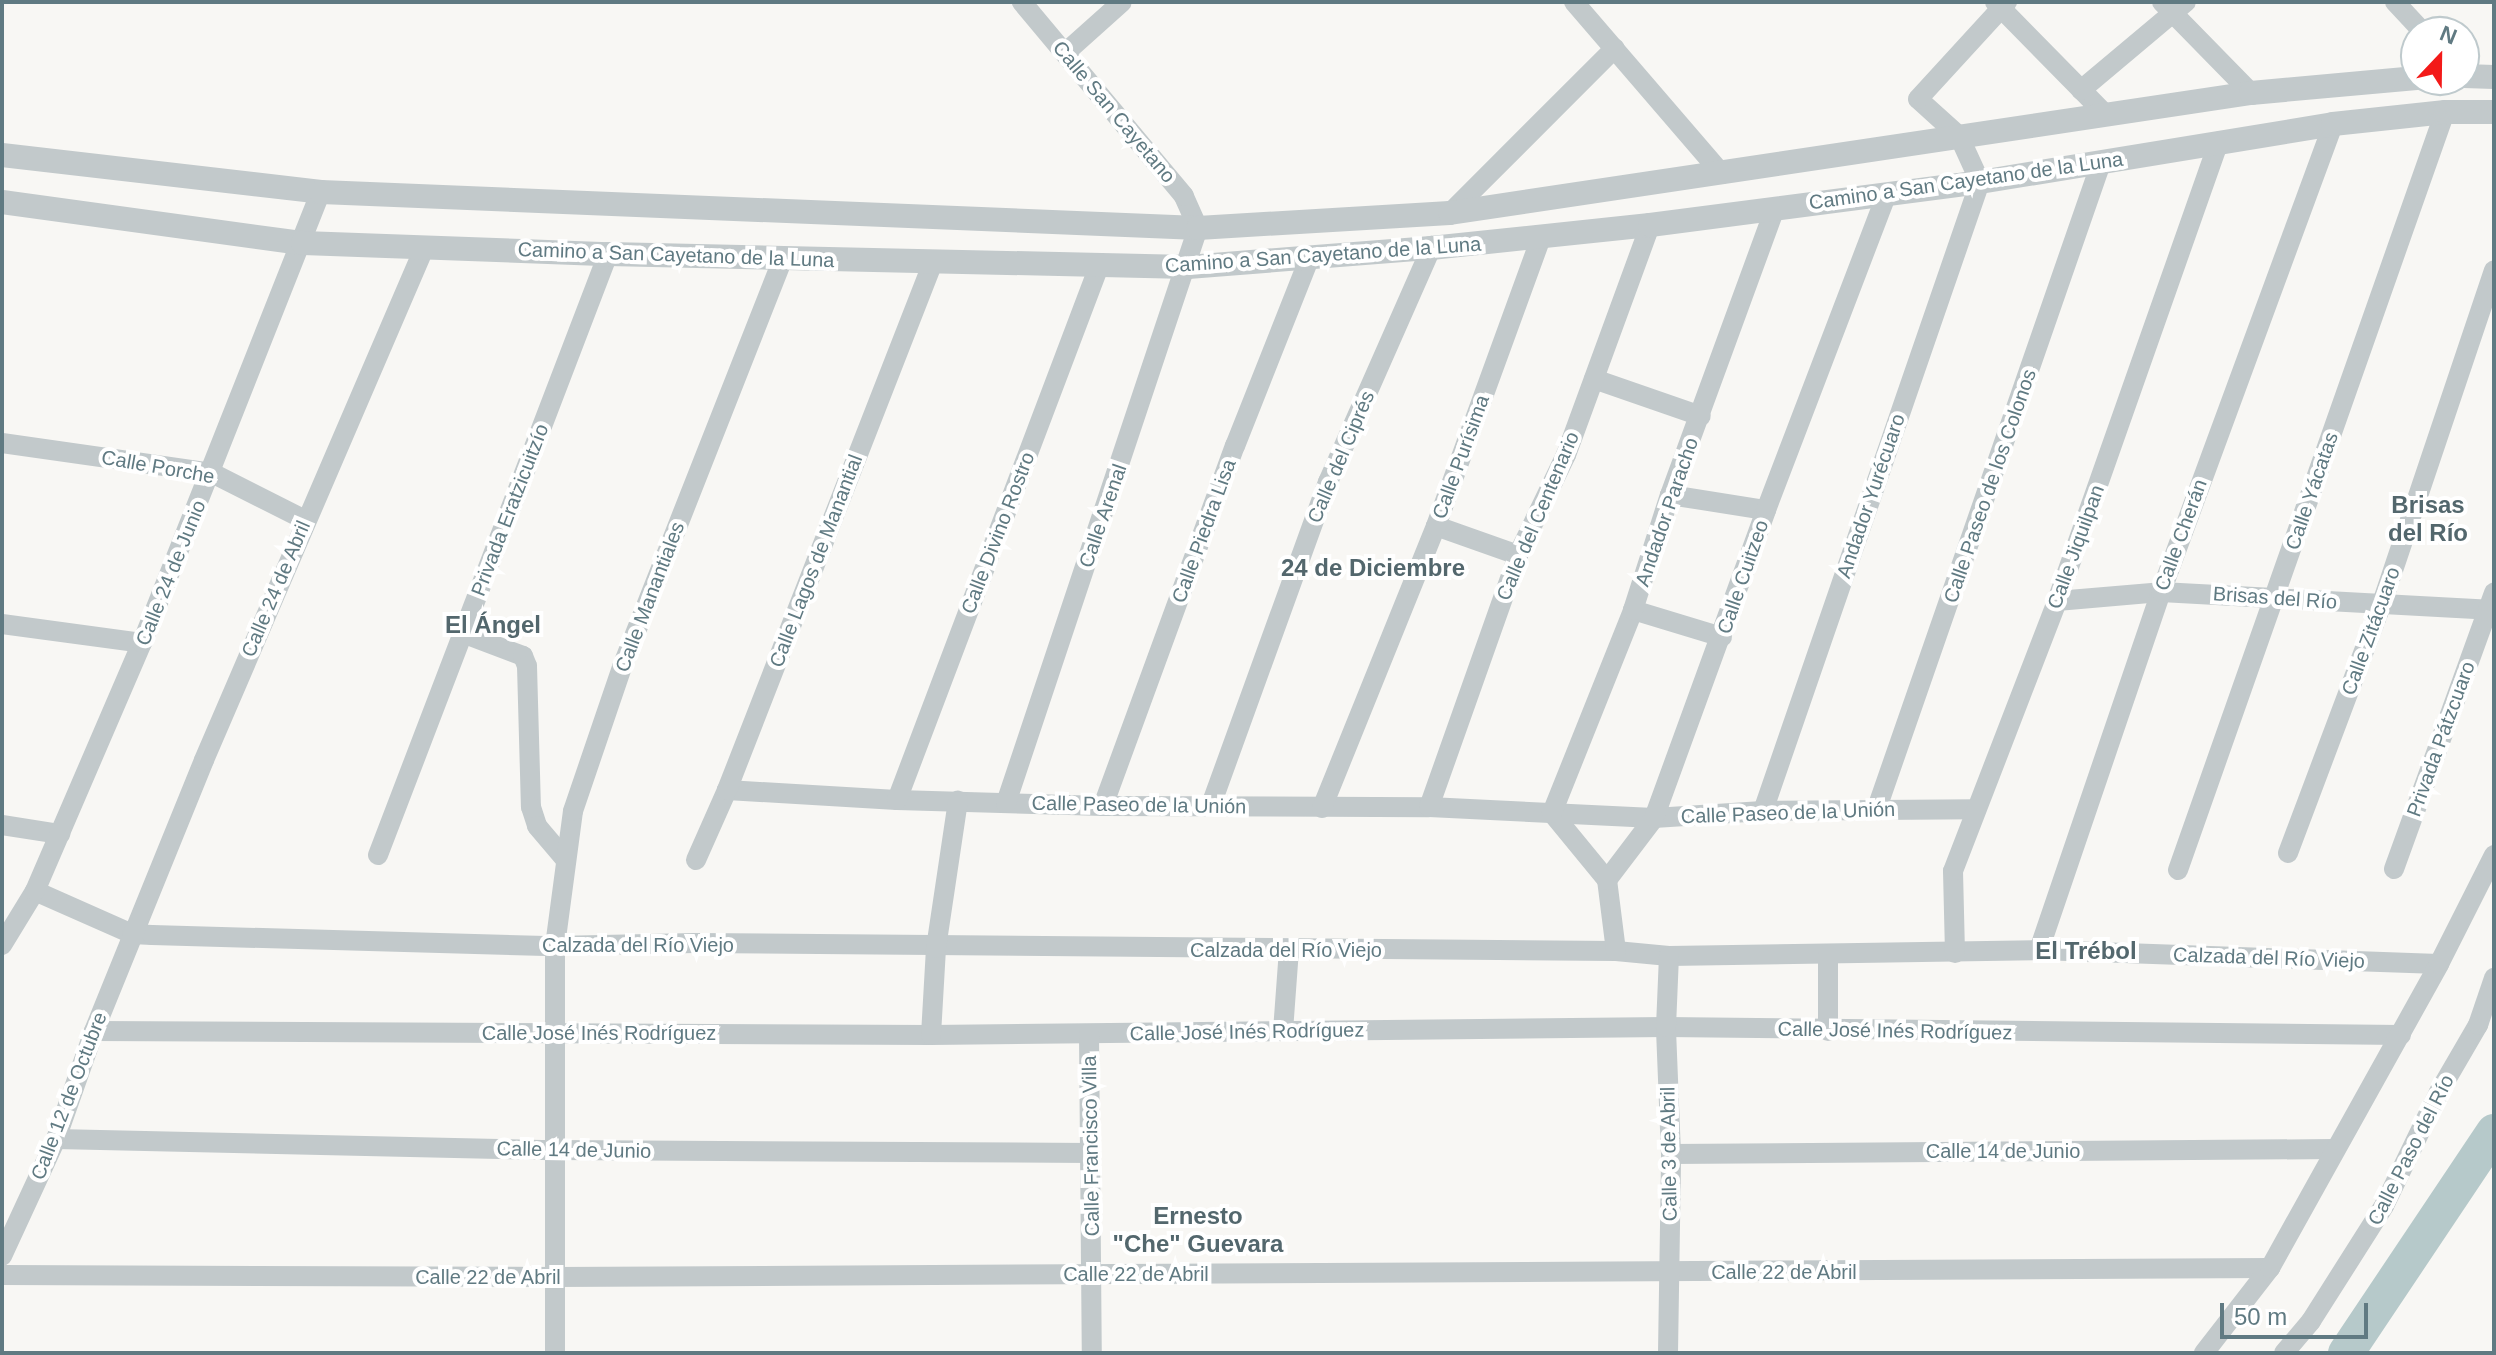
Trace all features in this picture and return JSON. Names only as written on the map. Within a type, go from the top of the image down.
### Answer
[{"type":"street","name":"Calle San Cayetano","points":[[1022,2],[1184,196],[1198,228]]},
{"type":"street","points":[[1065,53],[1122,2]]},
{"type":"street","points":[[1574,2],[1722,174]]},
{"type":"street","points":[[1980,182],[1959,136],[1918,99],[2001,4],[2104,113]]},
{"type":"street","points":[[2081,90],[2174,6],[2251,93]]},
{"type":"street","points":[[1450,213],[1615,48]]},
{"type":"street","name":"Camino a San Cayetano de la Luna","points":[[2,155],[321,192],[1198,228],[1450,213],[1722,174],[2104,113],[2251,93],[2400,79]]},
{"type":"street","name":"Camino a San Cayetano de la Luna","points":[[2,202],[303,243],[608,254],[1188,267],[1431,248],[1650,225],[1886,196],[2333,124],[2445,112],[2494,112]]},
{"type":"street","name":"Calle Yácatas","points":[[2178,870],[2445,112]]},
{"type":"street","name":"Calle Cherán","points":[[2039,950],[2161,592],[2333,124]]},
{"type":"street","name":"Calle Jiquilpan","points":[[1955,953],[1953,871],[2057,601],[2219,142]]},
{"type":"street","name":"Calle Paseo de los Colonos","points":[[1877,808],[2101,163]]},
{"type":"street","name":"Andador Yurécuaro","points":[[1763,811],[1980,182]]},
{"type":"street","name":"Calle 24 de Junio","points":[[2,945],[35,891],[142,643],[321,192]]},
{"type":"street","name":"Calle Cuitzeo","points":[[1607,880],[1654,818],[1766,510],[1886,196]]},
{"type":"street","name":"Andador Paracho","points":[[1552,813],[1633,610],[1670,495],[1775,208]]},
{"type":"street","name":"Calle del Centenario","points":[[1429,807],[1518,555],[1566,455],[1650,225]]},
{"type":"street","name":"Calle Arenal","points":[[1006,803],[1188,267],[1198,228]]},
{"type":"street","name":"Calle Purísima","points":[[1322,808],[1436,526],[1541,237]]},
{"type":"street","name":"Calle 24 de Abril","points":[[132,934],[305,520],[425,246]]},
{"type":"street","name":"Calle del Ciprés","points":[[1211,805],[1328,482],[1431,248]]},
{"type":"street","name":"Privada Eratzicuitzío","points":[[378,855],[608,254]]},
{"type":"street","name":"Calle Piedra Lisa","points":[[1103,806],[1235,446],[1310,257]]},
{"type":"street","name":"Calle Manantiales","points":[[555,1353],[555,946],[573,811],[622,667],[783,258]]},
{"type":"street","name":"Calle Lagos de Manantial","points":[[696,860],[727,790],[933,262]]},
{"type":"street","name":"Calle Divino Rostro","points":[[897,800],[1099,266]]},
{"type":"street","name":"Calle Zitácuaro","points":[[2288,853],[2381,606],[2494,270]]},
{"type":"street","points":[[1594,379],[1701,416]]},
{"type":"street","name":"Calle Porche","points":[[2,443],[212,473],[305,520]]},
{"type":"street","points":[[1670,495],[1766,510]]},
{"type":"street","points":[[1436,526],[1518,555]]},
{"type":"street","name":"Brisas del Río","points":[[2057,601],[2161,592],[2276,595],[2381,606],[2492,604]]},
{"type":"street","name":"Privada Pátzcuaro","points":[[2394,869],[2492,604]]},
{"type":"street","points":[[1633,610],[1722,637]]},
{"type":"street","points":[[2,624],[142,643]]},
{"type":"street","points":[[462,633],[523,656],[527,666],[531,807],[537,826],[565,859]]},
{"type":"street","name":"Calle Paseo de la Unión","points":[[727,790],[897,800],[1103,806],[1429,807],[1654,818],[1763,811],[1976,809]]},
{"type":"street","points":[[931,1035],[936,948],[958,801]]},
{"type":"street","points":[[1552,813],[1607,880],[1616,951]]},
{"type":"street","points":[[2,825],[60,834]]},
{"type":"street","points":[[2204,1353],[2270,1268],[2401,1035],[2494,855]]},
{"type":"street","points":[[35,891],[132,934]]},
{"type":"street","name":"Calzada del Río Viejo","points":[[132,934],[555,946],[695,943],[936,948],[1616,951],[1669,956],[2039,950],[2439,964]]},
{"type":"street","name":"Calle 12 de Octubre","points":[[2,1256],[56,1139],[132,934]]},
{"type":"street","points":[[1283,1031],[1289,950]]},
{"type":"street","points":[[1828,954],[1828,1031]]},
{"type":"street","name":"Calle 3 de Abril","points":[[1668,1353],[1671,1154],[1666,1027],[1669,956]]},
{"type":"street","name":"Calle Paso del Río","points":[[2284,1353],[2311,1321],[2384,1206],[2439,1092],[2478,1025],[2494,978]]},
{"type":"street","name":"Calle José Inés Rodríguez","points":[[94,1031],[931,1035],[1666,1027],[2401,1035]]},
{"type":"street","name":"Calle Francisco Villa","points":[[1089,1034],[1092,1353]]},
{"type":"street","name":"Calle 14 de Junio","points":[[56,1139],[554,1150],[1091,1153]]},
{"type":"street","name":"Calle 14 de Junio","points":[[1671,1154],[2335,1149]]},
{"type":"street","name":"Calle 22 de Abril","points":[[2,1275],[556,1277],[2270,1268]]},
{"type":"waterway","points":[[2346,1353],[2494,1132]]},
{"type":"district","name":"Brisas del Río","points":[[2428,519]]},
{"type":"district","name":"24 de Diciembre","points":[[1373,568]]},
{"type":"district","name":"El Ángel","points":[[493,625]]},
{"type":"district","name":"El Trébol","points":[[2086,951]]},
{"type":"district","name":"Ernesto \"Che\" Guevara","points":[[1198,1230]]}]
